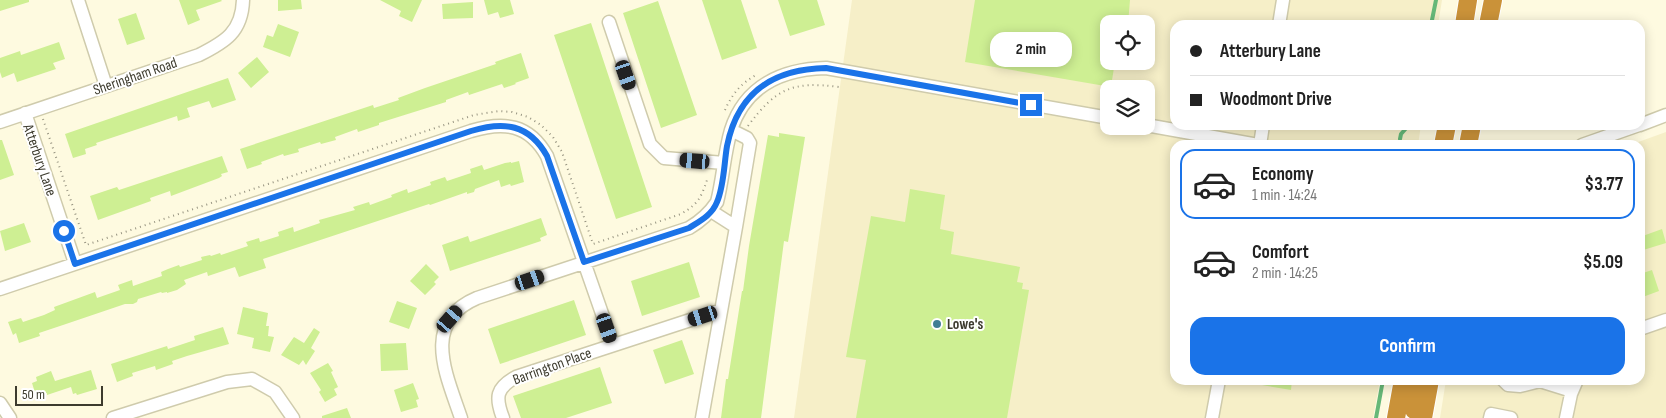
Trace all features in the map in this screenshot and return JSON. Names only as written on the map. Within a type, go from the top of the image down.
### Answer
[{"type":"highway","points":[[1465,20],[1468,0]]},
{"type":"highway","points":[[1489,20],[1493,0]]},
{"type":"highway","points":[[1396,418],[1402,385]]},
{"type":"highway","points":[[1413,418],[1416,385]]},
{"type":"highway","points":[[1423,418],[1429,385]]},
{"type":"street","points":[[78,0],[106,86]]},
{"type":"street","name":"Sheringham Road","points":[[0,122],[199,55],[219,45],[226,40],[237,26],[243,0]]},
{"type":"street","points":[[1280,20],[1284,0]]},
{"type":"street","points":[[608,22],[650,144],[664,158],[724,163]]},
{"type":"street","points":[[461,418],[443,364],[441,352],[445,329],[450,319],[472,300],[689,228],[702,220],[717,202],[731,130],[740,108],[756,90],[782,75],[810,68],[826,68],[1100,116]]},
{"type":"street","name":"Atterbury Lane","points":[[25,113],[75,264]]},
{"type":"street","points":[[1645,123],[1666,116]]},
{"type":"street","points":[[0,289],[489,125],[504,125],[527,133],[540,143],[547,156],[613,344]]},
{"type":"street","points":[[1155,127],[1170,129]]},
{"type":"street","points":[[702,418],[750,144],[747,138],[731,130]]},
{"type":"street","points":[[1174,130],[1231,140]]},
{"type":"street","points":[[1596,140],[1625,130]]},
{"type":"street","points":[[711,211],[736,227]]},
{"type":"street","name":"Barrington Place","points":[[503,418],[498,400],[500,390],[506,383],[516,377],[721,310]]},
{"type":"street","points":[[1645,327],[1666,320]]},
{"type":"street","points":[[113,418],[227,382],[252,380],[276,392],[293,418]]},
{"type":"street","points":[[1212,418],[1218,385]]},
{"type":"street","points":[[1508,385],[1523,385]]},
{"type":"street","points":[[1566,418],[1575,385]]},
{"type":"street","points":[[0,403],[10,418]]},
{"type":"street","points":[[1490,418],[1491,414],[1511,418]]},
{"type":"path","points":[[748,126],[765,104],[784,91],[812,84],[839,87]]},
{"type":"path","points":[[593,244],[681,214],[692,208],[700,200],[707,180]]},
{"type":"shaded area","points":[[852,0],[1442,0],[1439,20],[1170,20],[1170,130],[1420,130],[1419,140],[1170,140],[1170,385],[1379,385],[1373,418],[794,418]]},
{"type":"shaded area","points":[[1666,132],[1666,418],[1440,418],[1445,385],[1645,385],[1644,140]]},
{"type":"building","points":[[0,0],[29,0],[29,2],[0,11]]},
{"type":"building","points":[[179,0],[222,1],[196,10],[200,20],[188,25]]},
{"type":"building","points":[[278,0],[301,0],[302,9],[278,11]]},
{"type":"building","points":[[380,0],[422,0],[412,22],[399,16],[401,11]]},
{"type":"building","points":[[484,0],[510,0],[514,14],[500,18],[498,12],[488,15]]},
{"type":"building","points":[[702,0],[741,0],[757,48],[722,60]]},
{"type":"building","points":[[778,0],[817,0],[825,25],[790,36]]},
{"type":"building","points":[[975,0],[1130,0],[1129,15],[1100,15],[1100,70],[1114,70],[1112,80],[1100,80],[1100,85],[965,62]]},
{"type":"building","points":[[658,1],[697,115],[661,128],[623,13]]},
{"type":"building","points":[[473,2],[473,18],[443,19],[442,4]]},
{"type":"building","points":[[136,13],[145,39],[127,45],[118,19]]},
{"type":"building","points":[[591,23],[652,207],[616,219],[554,35]]},
{"type":"building","points":[[278,24],[299,32],[290,57],[263,47],[267,35],[273,37]]},
{"type":"building","points":[[59,42],[65,59],[53,63],[56,69],[17,82],[14,73],[2,78],[0,58],[20,51],[21,55]]},
{"type":"building","points":[[521,53],[529,78],[516,84],[504,88],[502,84],[469,95],[468,92],[446,100],[446,102],[379,123],[379,125],[358,132],[357,129],[335,137],[336,140],[321,144],[320,142],[298,149],[299,152],[284,156],[283,154],[247,169],[240,149],[373,105],[374,108],[399,100],[398,98],[496,64],[495,62]]},
{"type":"building","points":[[257,57],[269,72],[251,88],[238,73]]},
{"type":"building","points":[[228,78],[236,100],[212,108],[209,101],[187,108],[190,117],[178,121],[177,116],[96,143],[97,145],[85,149],[86,154],[73,158],[65,134]]},
{"type":"building","points":[[779,133],[805,137],[788,242],[784,241],[761,418],[721,418],[768,135],[779,137]]},
{"type":"building","points":[[0,140],[2,140],[14,175],[0,180]]},
{"type":"building","points":[[222,156],[228,172],[221,174],[222,176],[219,178],[171,196],[170,191],[150,198],[151,201],[98,220],[90,196],[117,187],[119,190]]},
{"type":"building","points":[[519,161],[524,182],[501,187],[499,180],[475,189],[474,192],[467,194],[467,192],[429,204],[263,259],[266,268],[239,277],[235,267],[208,276],[207,272],[184,280],[186,284],[177,290],[167,293],[161,292],[138,299],[133,304],[125,304],[39,333],[40,336],[19,343],[16,333],[13,335],[8,322],[21,318],[23,322],[44,315],[55,310],[54,307],[95,292],[97,298],[120,290],[118,285],[132,280],[133,286],[162,276],[161,272],[168,269],[202,260],[201,257],[220,253],[221,255],[248,246],[246,242],[259,238],[260,242],[279,236],[278,232],[293,227],[294,232],[320,223],[319,220],[355,210],[353,207],[369,202],[370,205],[407,189],[408,193],[431,185],[430,182],[445,177],[447,181],[471,173],[470,169],[482,165],[484,170],[505,163]]},
{"type":"building","name":"Lowe's","points":[[910,189],[945,195],[940,229],[954,232],[951,254],[1020,267],[1017,282],[1023,283],[1022,289],[1029,290],[1007,418],[856,418],[866,360],[846,357],[871,216],[905,222]]},
{"type":"building","points":[[541,218],[547,235],[540,238],[541,241],[450,271],[442,245],[468,236],[470,242]]},
{"type":"building","points":[[24,223],[31,242],[5,251],[0,231]]},
{"type":"building","points":[[1662,229],[1666,243],[1645,249],[1645,235]]},
{"type":"building","points":[[689,262],[700,297],[642,316],[631,281]]},
{"type":"building","points":[[426,264],[439,277],[434,282],[436,284],[425,295],[410,281]]},
{"type":"building","points":[[1652,270],[1659,291],[1645,296],[1645,272]]},
{"type":"building","points":[[574,300],[586,335],[500,364],[488,329]]},
{"type":"building","points":[[397,301],[417,308],[409,329],[389,322]]},
{"type":"building","points":[[243,307],[268,313],[266,326],[269,326],[268,336],[274,337],[270,352],[252,348],[254,338],[237,334]]},
{"type":"building","points":[[223,327],[229,344],[172,361],[173,364],[156,370],[155,366],[132,373],[133,376],[117,382],[111,364],[167,346],[168,349],[195,340],[194,336]]},
{"type":"building","points":[[314,328],[320,332],[311,348],[315,351],[306,365],[303,360],[299,365],[281,355],[294,337],[304,343]]},
{"type":"building","points":[[682,340],[694,374],[665,384],[653,350]]},
{"type":"building","points":[[406,343],[408,370],[381,371],[380,344]]},
{"type":"building","points":[[328,363],[333,371],[331,372],[338,387],[334,389],[337,395],[325,402],[319,392],[321,390],[310,373]]},
{"type":"building","points":[[600,367],[612,403],[566,418],[521,418],[513,396]]},
{"type":"building","points":[[91,370],[97,389],[77,395],[76,393],[73,394],[71,387],[47,395],[47,393],[36,396],[32,383],[37,381],[36,377],[51,371],[55,381]]},
{"type":"building","points":[[413,383],[419,399],[416,400],[418,407],[401,412],[394,390]]},
{"type":"building","points":[[1262,385],[1292,385],[1291,390]]},
{"type":"building","points":[[347,408],[351,418],[322,418],[322,416]]},
{"type":"waterway","points":[[1432,20],[1436,0]]},
{"type":"waterway","points":[[1400,139],[1405,130]]},
{"type":"waterway","points":[[1376,418],[1382,385]]},
{"type":"place","name":"Lowe's","points":[[937,324]]},
{"type":"route","points":[[64,231],[75,264],[489,125],[504,125],[527,133],[540,143],[547,156],[584,262],[689,228],[702,220],[717,202],[727,146],[740,108],[756,90],[782,75],[810,68],[826,68],[1031,105]]}]
